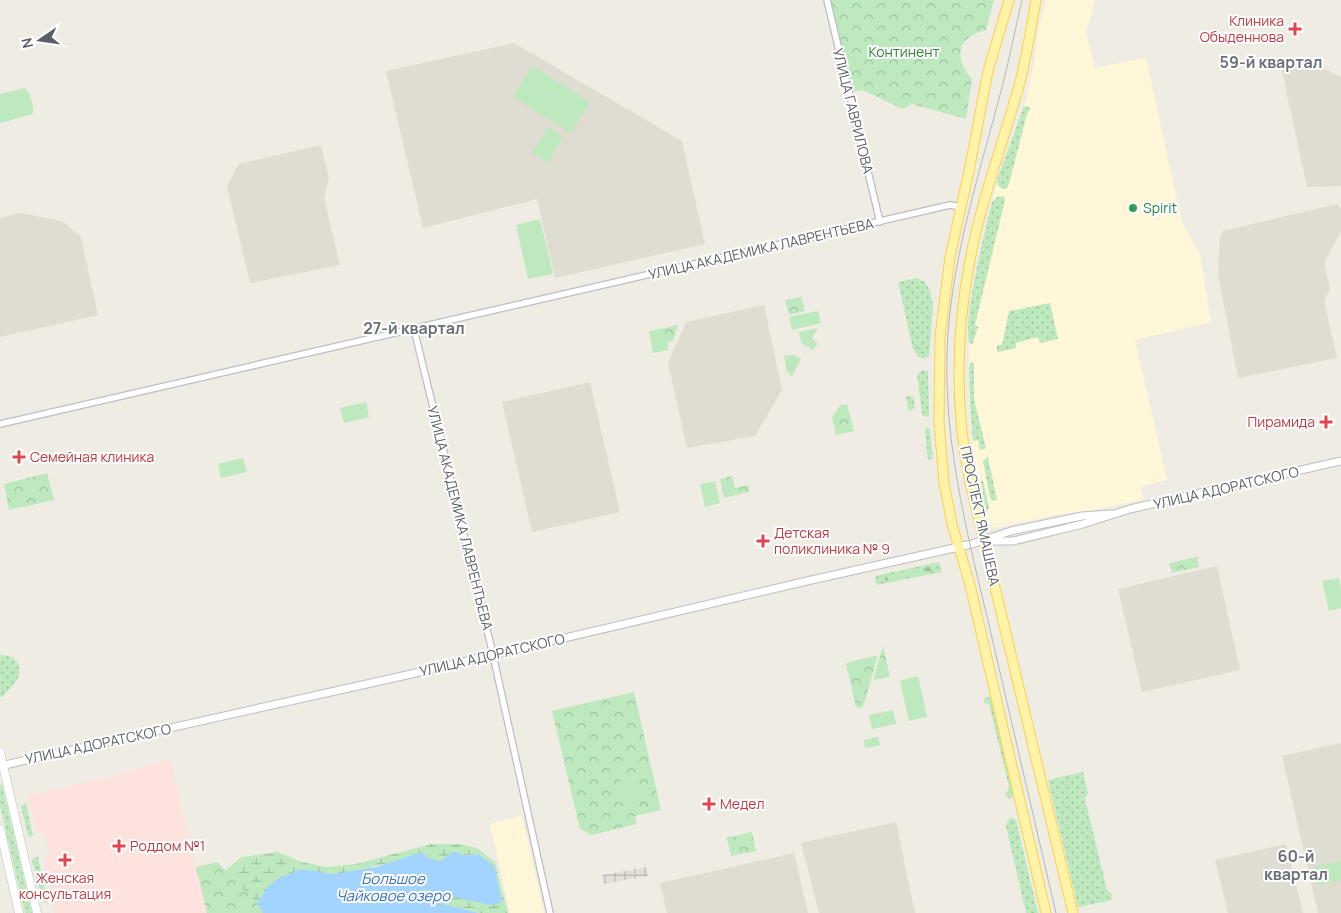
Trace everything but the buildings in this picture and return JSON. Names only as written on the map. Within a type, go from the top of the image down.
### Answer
[{"type":"main road","name":"ПРОСПЕКТ ЯМАШЕВА","points":[[1009,0],[988,71],[950,257],[938,364],[939,422],[946,493],[958,547],[977,616],[1046,913]]},
{"type":"main road","name":"ПРОСПЕКТ ЯМАШЕВА","points":[[1036,0],[1020,80],[988,187],[970,259],[962,316],[960,400],[970,483],[1072,913]]},
{"type":"main road","points":[[0,752],[37,913]]},
{"type":"main road","points":[[0,829],[19,913]]},
{"type":"street","name":"УЛИЦА ГАВРИЛОВА","points":[[827,0],[880,222]]},
{"type":"street","name":"УЛИЦА АКАДЕМИКА ЛАВРЕНТЬЕВА","points":[[0,424],[950,205],[961,206]]},
{"type":"street","name":"УЛИЦА АКАДЕМИКА ЛАВРЕНТЬЕВА","points":[[414,329],[493,655],[550,913]]},
{"type":"street","name":"УЛИЦА АДОРАТСКОГО","points":[[2,766],[984,541],[1013,541],[1083,524],[1111,514],[1341,461]]},
{"type":"shaded area","points":[[1046,0],[1095,0],[1086,32],[1095,68],[1146,58],[1182,223],[1200,253],[1211,322],[1135,340],[1167,480],[1142,486],[1143,499],[995,528],[991,526],[986,515],[973,449],[969,402],[969,330],[979,260],[997,183],[1025,105],[1036,53],[1036,40]]},
{"type":"shaded area","points":[[514,43],[682,141],[705,244],[555,278],[537,199],[423,228],[386,71]]},
{"type":"shaded area","points":[[1299,57],[1341,77],[1341,186],[1307,187],[1280,62]]},
{"type":"shaded area","points":[[321,145],[329,179],[324,198],[340,265],[250,283],[227,186],[239,164]]},
{"type":"shaded area","points":[[1337,204],[1341,209],[1341,232],[1324,263],[1330,289],[1324,301],[1337,358],[1238,378],[1218,274],[1220,236],[1223,231]]},
{"type":"shaded area","points":[[20,213],[62,221],[81,237],[98,315],[0,337],[0,218]]},
{"type":"shaded area","points":[[764,305],[782,390],[755,436],[687,448],[668,363],[686,322]]},
{"type":"shaded area","points":[[590,382],[620,512],[532,532],[502,402]]},
{"type":"shaded area","points":[[1217,566],[1240,670],[1142,692],[1118,589]]},
{"type":"shaded area","points":[[1341,743],[1341,913],[1318,913],[1282,756]]},
{"type":"shaded area","name":"Роддом №1","points":[[170,759],[207,913],[55,913],[43,859],[50,857],[44,833],[37,834],[28,795],[106,778]]},
{"type":"shaded area","points":[[522,816],[544,913],[510,913],[490,824]]},
{"type":"shaded area","points":[[896,822],[915,913],[819,913],[801,843]]},
{"type":"shaded area","points":[[1286,844],[1303,913],[1228,913],[1215,860]]},
{"type":"shaded area","points":[[794,853],[808,913],[667,913],[660,883]]},
{"type":"shaded area","points":[[647,867],[648,876],[603,884],[602,875]]},
{"type":"green space","name":"Континент","points":[[830,0],[994,0],[986,30],[976,33],[969,38],[961,49],[962,63],[972,79],[966,119],[912,104],[903,109],[862,90],[851,92]]},
{"type":"green space","points":[[532,66],[590,102],[571,133],[513,97]]},
{"type":"green space","points":[[24,88],[32,100],[33,114],[0,123],[0,94]]},
{"type":"green space","points":[[1024,106],[1031,108],[1027,114],[1009,184],[1006,189],[1003,189],[998,186],[997,180]]},
{"type":"green space","points":[[548,127],[563,136],[548,162],[532,153]]},
{"type":"green space","points":[[1004,196],[1005,200],[975,325],[978,327],[973,343],[970,344],[968,333],[969,317],[975,275],[992,202],[997,197]]},
{"type":"green space","points":[[540,219],[553,274],[528,279],[516,225]]},
{"type":"green space","points":[[917,278],[925,282],[930,291],[933,305],[929,356],[924,359],[918,357],[913,349],[898,282]]},
{"type":"green space","points":[[801,297],[805,311],[789,315],[785,300]]},
{"type":"green space","points":[[1050,303],[1058,339],[1040,343],[1038,337],[1016,343],[1016,348],[997,351],[997,345],[1002,345],[1009,311]]},
{"type":"green space","points":[[818,311],[821,323],[792,330],[789,317]]},
{"type":"green space","points":[[678,325],[673,341],[667,343],[664,328]]},
{"type":"green space","points":[[664,328],[669,350],[653,353],[649,331]]},
{"type":"green space","points":[[818,328],[812,339],[818,343],[813,350],[801,343],[799,332]]},
{"type":"green space","points":[[794,355],[801,359],[792,376],[787,372],[784,356]]},
{"type":"green space","points":[[972,362],[974,365],[974,399],[986,448],[980,450],[978,440],[973,441],[969,368]]},
{"type":"green space","points":[[922,370],[928,371],[929,415],[926,417],[923,416],[922,412],[917,375]]},
{"type":"green space","points":[[906,396],[911,396],[914,399],[915,408],[909,412]]},
{"type":"green space","points":[[366,402],[369,417],[344,423],[340,408]]},
{"type":"green space","points":[[847,404],[854,431],[836,435],[832,418],[840,405]]},
{"type":"green space","points":[[926,428],[930,429],[933,459],[928,460],[925,431]]},
{"type":"green space","points":[[988,457],[997,500],[992,501],[983,461]]},
{"type":"green space","points":[[243,458],[247,472],[221,478],[218,464]]},
{"type":"green space","points":[[47,473],[54,500],[9,510],[4,484]]},
{"type":"green space","points":[[732,476],[735,488],[748,485],[749,492],[724,498],[720,479]]},
{"type":"green space","points":[[715,481],[720,503],[705,507],[700,484]]},
{"type":"green space","points":[[981,481],[983,481],[989,507],[986,513]]},
{"type":"green space","points":[[1197,557],[1199,567],[1172,573],[1169,563]]},
{"type":"green space","points":[[939,562],[942,572],[876,585],[875,576]]},
{"type":"green space","points":[[929,567],[933,569],[930,572],[887,581],[884,579],[886,576]]},
{"type":"green space","points":[[1339,578],[1341,608],[1329,611],[1322,581]]},
{"type":"green space","points":[[883,646],[890,677],[873,680]]},
{"type":"green space","points":[[0,655],[14,658],[18,663],[20,671],[15,683],[3,697],[0,696]]},
{"type":"green space","points":[[878,655],[863,707],[856,708],[846,663]]},
{"type":"green space","points":[[918,676],[927,717],[909,721],[900,681]]},
{"type":"green space","points":[[634,692],[661,810],[635,816],[637,824],[591,835],[580,829],[552,711]]},
{"type":"green space","points":[[989,697],[1012,790],[1013,797],[1010,799],[1005,795],[1009,787],[989,704],[984,703],[984,698]]},
{"type":"green space","points":[[893,710],[896,724],[872,729],[869,715]]},
{"type":"green space","points":[[878,737],[880,745],[865,748],[864,740]]},
{"type":"green space","points":[[1083,772],[1088,793],[1085,799],[1107,890],[1111,893],[1112,900],[1078,907],[1048,780]]},
{"type":"green space","points":[[620,780],[639,795],[631,806],[612,791]]},
{"type":"green space","points":[[0,784],[2,785],[32,913],[25,913],[0,806]]},
{"type":"green space","points":[[26,803],[33,836],[30,837],[28,836],[21,806]]},
{"type":"green space","points":[[1010,818],[1016,820],[1038,913],[1026,913],[1006,826]]},
{"type":"green space","points":[[752,832],[756,851],[731,856],[727,838]]},
{"type":"green space","points":[[431,844],[460,844],[477,848],[495,862],[508,913],[479,913],[416,897],[419,889],[454,896],[478,854],[465,856],[455,851],[440,861],[415,859],[335,874],[300,869],[257,903],[263,913],[225,871],[242,857],[278,852],[302,862],[325,867],[356,864]]},
{"type":"green space","points":[[38,857],[48,902],[44,903],[32,860]]},
{"type":"green space","points":[[1341,861],[1341,880],[1318,885],[1314,867]]},
{"type":"green space","points":[[217,862],[257,903],[263,913],[207,913],[196,867]]},
{"type":"water","name":"Большое Чайковое озеро","points":[[454,851],[465,856],[478,854],[494,866],[502,903],[489,905],[420,889],[416,897],[479,913],[263,913],[257,903],[268,887],[276,880],[300,869],[333,874],[376,867],[422,852],[428,858],[440,861]]},
{"type":"tram line","points":[[1022,0],[956,272],[948,334],[948,408],[957,481],[964,517],[1056,913]]},
{"type":"place","name":"Клиника Обыденнова","points":[[1295,29]]},
{"type":"place","name":"Spirit","points":[[1133,208]]},
{"type":"place","name":"Пирамида","points":[[1326,422]]},
{"type":"place","name":"Семейная клиника","points":[[19,457]]},
{"type":"place","name":"Детская поликлиника № 9","points":[[763,541]]},
{"type":"place","name":"Медел","points":[[709,804]]},
{"type":"place","name":"Роддом №1","points":[[119,846]]},
{"type":"place","name":"Женская консультация","points":[[65,860]]},
{"type":"district","name":"59-й квартал","points":[[1271,62]]},
{"type":"district","name":"27-й квартал","points":[[414,328]]},
{"type":"district","name":"60-й квартал","points":[[1296,865]]}]
